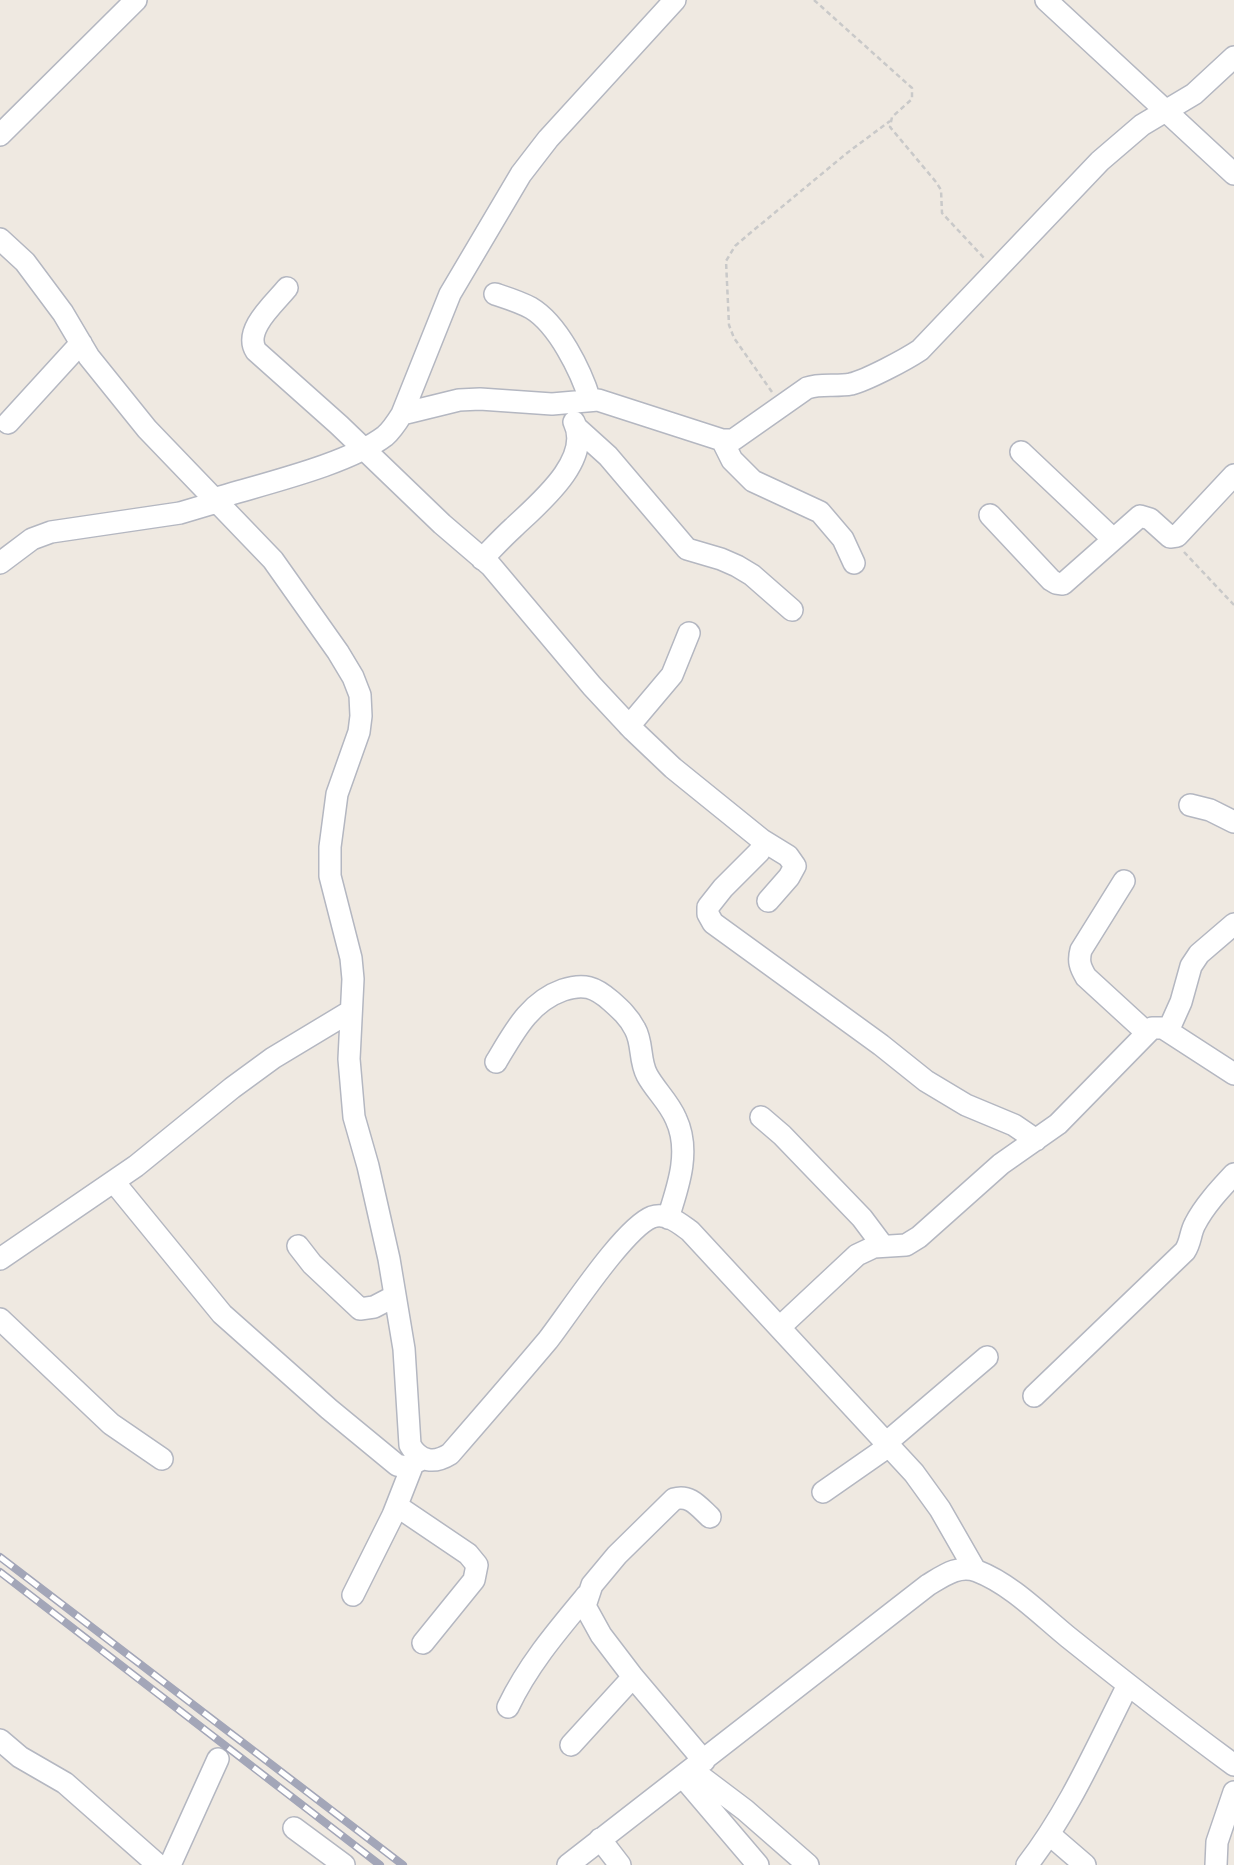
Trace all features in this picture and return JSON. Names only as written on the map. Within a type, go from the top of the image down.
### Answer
[{"type":"street","points":[[0,135],[136,0]]},
{"type":"street","points":[[0,563],[32,539],[51,532],[180,513],[363,449],[384,436],[402,414],[450,294],[521,174],[548,139],[674,0]]},
{"type":"street","points":[[1046,0],[1234,174]]},
{"type":"street","points":[[402,414],[459,400],[565,404],[590,400],[610,402],[722,440],[733,440],[807,388],[815,385],[849,384],[907,359],[931,341],[1100,161],[1127,136],[1194,94],[1234,57]]},
{"type":"street","points":[[0,239],[25,262],[63,313],[110,385],[147,429],[273,560],[303,599],[343,661],[353,677],[359,695],[359,732],[337,794],[330,847],[330,876],[351,958],[353,979],[350,1083],[354,1117],[390,1259],[405,1361],[410,1446],[418,1461],[353,1595]]},
{"type":"street","points":[[287,288],[255,329],[252,346],[508,584],[592,686],[673,768],[762,840],[788,856],[795,866],[768,901]]},
{"type":"street","points":[[495,294],[533,309],[544,319],[576,365],[590,400]]},
{"type":"street","points":[[8,423],[81,343]]},
{"type":"street","points":[[482,559],[544,500],[575,452],[579,438],[577,428],[565,404]]},
{"type":"street","points":[[577,428],[608,456],[687,549],[737,566],[752,575],[792,610]]},
{"type":"street","points":[[722,440],[732,460],[753,481],[820,512],[843,539],[854,563]]},
{"type":"street","points":[[1021,452],[1113,539]]},
{"type":"street","points":[[990,515],[1051,580],[1059,584],[1069,580],[1140,516],[1150,519],[1170,537],[1181,533],[1234,475]]},
{"type":"street","points":[[629,726],[672,674],[689,633]]},
{"type":"street","points":[[1190,805],[1210,810],[1234,822]]},
{"type":"street","points":[[762,840],[763,845],[759,852],[723,888],[708,908],[713,923],[881,1045],[926,1081],[966,1105],[1014,1125],[1036,1140]]},
{"type":"street","points":[[1124,881],[1081,950],[1080,967],[1086,977],[1146,1032]]},
{"type":"street","points":[[1168,1031],[1181,1002],[1191,965],[1199,954],[1234,924]]},
{"type":"street","points":[[496,1062],[520,1022],[538,1002],[551,994],[573,986],[592,987],[625,1013],[640,1039],[642,1063],[647,1076],[677,1119],[681,1136],[683,1156],[668,1218]]},
{"type":"street","points":[[0,1259],[114,1182],[273,1058],[351,1011]]},
{"type":"street","points":[[779,1327],[866,1249],[883,1246],[893,1248],[906,1245],[919,1237],[1001,1164],[1058,1124],[1146,1032],[1157,1027],[1168,1031],[1234,1074]]},
{"type":"street","points":[[761,1117],[782,1135],[862,1219],[883,1246]]},
{"type":"street","points":[[1034,1396],[1185,1251],[1197,1220],[1234,1174]]},
{"type":"street","points":[[114,1182],[202,1290],[246,1337],[384,1456],[405,1467],[418,1461],[441,1460],[450,1454],[549,1338],[610,1258],[639,1226],[651,1217],[661,1215],[676,1220],[690,1231],[914,1473],[940,1509],[975,1570],[1007,1589],[1234,1765]]},
{"type":"street","points":[[298,1246],[312,1264],[360,1309],[374,1307],[395,1296]]},
{"type":"street","points":[[0,1319],[111,1424],[162,1459]]},
{"type":"street","points":[[823,1492],[888,1445],[986,1357]]},
{"type":"street","points":[[508,1707],[541,1650],[587,1595],[592,1585],[617,1555],[674,1499],[689,1498],[710,1517]]},
{"type":"street","points":[[397,1506],[468,1554],[477,1565],[478,1572],[474,1580],[424,1643]]},
{"type":"street","points":[[568,1865],[928,1585],[947,1573],[975,1570]]},
{"type":"street","points":[[587,1595],[585,1606],[589,1616],[633,1677],[758,1865]]},
{"type":"street","points":[[571,1745],[633,1677]]},
{"type":"street","points":[[1027,1865],[1049,1834],[1128,1685]]},
{"type":"street","points":[[0,1740],[20,1757],[65,1783],[168,1864],[218,1759]]},
{"type":"street","points":[[693,1769],[808,1865]]},
{"type":"street","points":[[1216,1865],[1220,1831],[1234,1792]]},
{"type":"street","points":[[294,1828],[344,1865]]},
{"type":"street","points":[[1049,1834],[1085,1865]]},
{"type":"street","points":[[600,1839],[620,1865]]},
{"type":"path","points":[[781,406],[734,338],[729,325],[726,261],[735,246],[890,121],[912,99],[912,88],[814,0]]},
{"type":"path","points":[[890,121],[892,131],[936,181],[941,190],[942,213],[996,271]]},
{"type":"path","points":[[1170,537],[1234,605]]},
{"type":"railway","points":[[0,1557],[403,1865]]},
{"type":"railway","points":[[0,1572],[380,1865]]}]
